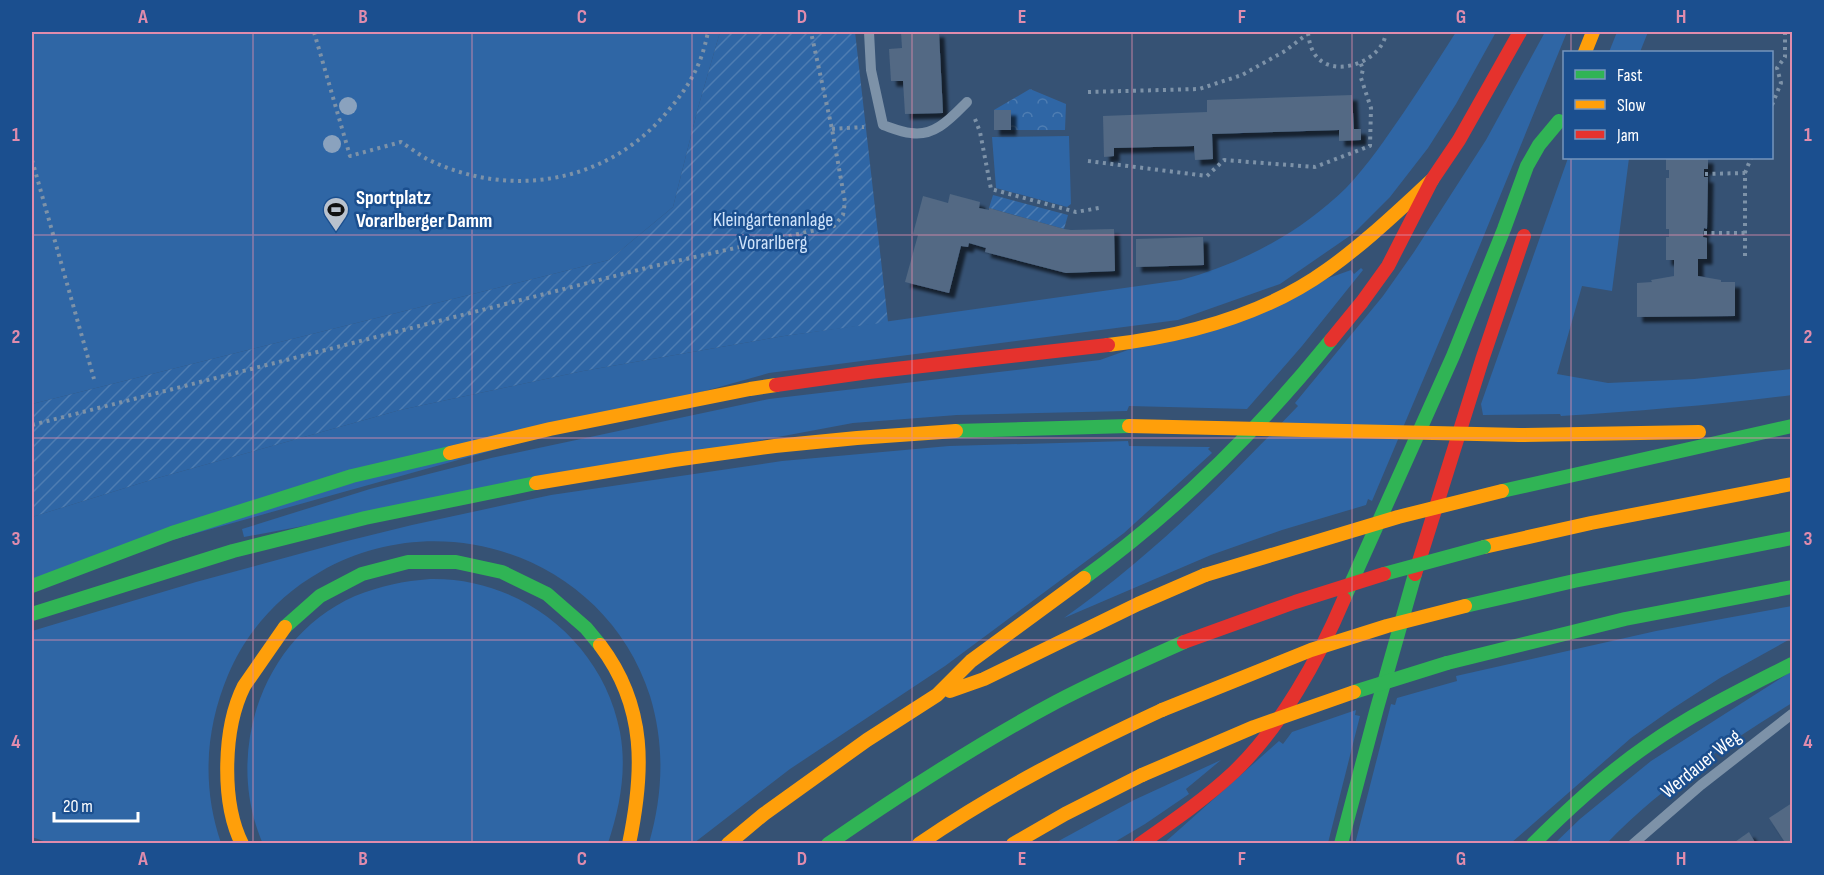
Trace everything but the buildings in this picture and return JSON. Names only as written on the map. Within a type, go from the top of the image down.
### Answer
[{"type":"highway","points":[[728,843],[764,814],[867,740],[937,695],[972,661],[1101,566],[1184,497],[1274,406],[1332,339],[1388,266],[1432,180],[1459,140],[1520,32]]},
{"type":"highway","points":[[1585,51],[1593,32]]},
{"type":"highway","points":[[1553,150],[1562,114]]},
{"type":"highway","points":[[1140,843],[1189,810],[1235,771],[1268,735],[1305,678],[1334,623],[1453,356],[1527,166],[1562,114]]},
{"type":"highway","points":[[32,586],[172,534],[352,476],[550,429],[750,389],[869,372],[1119,344],[1211,326],[1268,305],[1326,271],[1362,243],[1432,180]]},
{"type":"highway","points":[[1341,843],[1371,726],[1420,556],[1529,222]]},
{"type":"highway","points":[[32,614],[233,551],[365,518],[545,481],[775,446],[956,430],[1053,427],[1129,426],[1520,435],[1625,432],[1755,433]]},
{"type":"highway","points":[[937,695],[984,679],[1138,604],[1205,575],[1398,517],[1502,491],[1792,426]]},
{"type":"highway","points":[[828,843],[908,788],[1047,707],[1114,673],[1184,642],[1242,620],[1341,586],[1484,547],[1591,523],[1792,484]]},
{"type":"highway","points":[[919,843],[989,799],[1110,734],[1227,682],[1312,650],[1465,606],[1574,581],[1792,538]]},
{"type":"highway","points":[[242,843],[238,838],[228,784],[230,737],[241,693],[264,650],[290,620],[319,595],[357,575],[393,564],[439,560],[494,569],[541,589],[573,613],[600,642],[617,669],[630,699],[639,736],[642,770],[638,805],[629,843]]},
{"type":"highway","points":[[1014,843],[1142,775],[1225,738],[1357,689],[1447,663],[1625,619],[1792,587]]},
{"type":"highway","points":[[1533,843],[1631,757],[1743,689],[1792,664]]},
{"type":"lane","points":[[869,32],[871,70],[883,125],[912,134],[925,132],[937,128],[967,102]]},
{"type":"lane","name":"Werdauer Weg","points":[[1633,843],[1701,784],[1792,714]]},
{"type":"path","points":[[314,32],[350,156],[401,142],[426,158],[450,169],[504,181],[565,176],[594,167],[626,151],[658,123],[681,96],[698,69],[708,32]]},
{"type":"path","points":[[32,425],[650,267],[834,226],[843,215],[845,202],[811,32]]},
{"type":"path","points":[[1088,92],[1199,89],[1242,75],[1285,51],[1309,32],[1314,54],[1329,66],[1346,66],[1360,62],[1377,51],[1386,32]]},
{"type":"path","points":[[1773,103],[1781,83],[1777,68],[1785,57],[1785,32]]},
{"type":"path","points":[[1088,161],[1207,176],[1224,160],[1315,167],[1370,146],[1371,108],[1361,78],[1363,69],[1360,62]]},
{"type":"path","points":[[967,102],[981,132],[990,189],[1076,212],[1099,208]]},
{"type":"path","points":[[832,129],[883,125]]},
{"type":"path","points":[[1745,257],[1745,173],[1751,159]]},
{"type":"path","points":[[32,160],[94,379]]},
{"type":"path","points":[[1705,174],[1745,173]]},
{"type":"path","points":[[1704,233],[1745,233]]},
{"type":"green space","name":"Sportplatz Vorarlberger Damm","points":[[32,32],[720,32],[673,207],[609,260],[32,404]]},
{"type":"green space","name":"Kleingartenanlage Vorarlberg","points":[[720,32],[855,32],[888,322],[784,336],[583,371],[400,410],[154,479],[32,517],[32,404],[609,260],[673,207]]},
{"type":"green space","points":[[1456,32],[1496,32],[1456,104],[1428,148],[1390,197],[1354,233],[1280,284],[1178,320],[769,373],[32,579],[32,517],[154,479],[400,410],[583,371],[784,336],[1181,280],[1226,265],[1290,232],[1310,219],[1346,188],[1384,141]]},
{"type":"green space","points":[[1545,32],[1567,32],[1372,501],[1368,499],[1366,505],[1282,530],[1211,555],[1064,618],[1127,570],[1186,518],[1298,406],[1295,403],[1383,296],[1414,252],[1486,140]]},
{"type":"green space","points":[[1617,32],[1648,32],[1640,51],[1609,51]]},
{"type":"green space","points":[[1030,89],[1066,104],[1065,130],[1011,130],[1011,110],[994,110]]},
{"type":"green space","points":[[1069,136],[1071,204],[1067,207],[996,188],[992,137]]},
{"type":"green space","points":[[1568,159],[1629,159],[1612,291],[1582,286],[1557,374],[1608,383],[1694,379],[1792,369],[1792,395],[1734,402],[1561,416],[1560,414],[1483,415],[1481,404]]},
{"type":"green space","points":[[993,195],[1068,215],[1064,229],[989,208]]},
{"type":"green space","points":[[1361,268],[1363,270],[1302,346],[1247,409],[1129,406],[1127,411],[957,415],[853,423],[244,537],[242,529],[370,489],[491,458],[769,399],[1100,360],[1351,270],[1354,274]]},
{"type":"green space","points":[[1128,441],[1129,446],[1210,447],[1208,449],[1212,453],[1124,533],[945,666],[790,769],[694,843],[649,843],[657,807],[660,770],[655,714],[650,696],[628,648],[597,608],[559,577],[515,556],[467,544],[417,542],[368,551],[320,572],[278,603],[244,644],[235,659],[220,696],[211,738],[209,780],[211,801],[221,843],[52,844],[32,837],[32,631],[196,582],[343,542],[551,495],[782,461],[949,446]]},
{"type":"green space","points":[[430,579],[464,581],[496,589],[526,603],[553,621],[576,644],[596,670],[611,700],[620,732],[623,760],[616,816],[608,843],[263,844],[252,809],[247,773],[250,736],[259,701],[274,668],[296,639],[323,615],[355,596],[392,584]]},
{"type":"green space","points":[[1792,606],[1792,638],[1720,678],[1631,738],[1511,843],[1355,844],[1391,704],[1395,705],[1397,698],[1457,681],[1456,676],[1656,631]]},
{"type":"green space","points":[[1792,671],[1792,703],[1695,767],[1649,804],[1607,843],[1554,844],[1580,819],[1651,761]]},
{"type":"green space","points":[[1356,710],[1355,715],[1360,716],[1328,843],[1163,844],[1279,741],[1283,744],[1292,732]]},
{"type":"green space","points":[[1221,760],[1186,789],[1189,794],[1113,843],[1053,844],[1134,800]]},
{"type":"traffic: fast","points":[[1344,599],[1453,356],[1527,166],[1539,145],[1559,121]]},
{"type":"traffic: fast","points":[[1084,578],[1184,497],[1275,405],[1331,340]]},
{"type":"traffic: fast","points":[[956,431],[1129,426]]},
{"type":"traffic: fast","points":[[1502,491],[1792,426]]},
{"type":"traffic: fast","points":[[32,586],[172,533],[352,476],[450,453]]},
{"type":"traffic: fast","points":[[32,614],[233,551],[365,518],[536,483]]},
{"type":"traffic: fast","points":[[1465,606],[1574,581],[1792,538]]},
{"type":"traffic: fast","points":[[1384,574],[1484,547]]},
{"type":"traffic: fast","points":[[285,627],[320,596],[362,574],[408,562],[456,562],[502,572],[547,594],[586,628],[600,645]]},
{"type":"traffic: fast","points":[[1341,844],[1415,574]]},
{"type":"traffic: fast","points":[[1447,663],[1625,619],[1792,587]]},
{"type":"traffic: fast","points":[[828,844],[997,735],[1088,686],[1184,642]]},
{"type":"traffic: fast","points":[[1354,692],[1447,663]]},
{"type":"traffic: fast","points":[[1533,844],[1588,792],[1665,733],[1792,664]]},
{"type":"traffic: slow","points":[[1585,51],[1593,32]]},
{"type":"traffic: slow","points":[[1108,345],[1194,329],[1250,312],[1277,300],[1341,260],[1432,180]]},
{"type":"traffic: slow","points":[[450,453],[550,429],[776,385]]},
{"type":"traffic: slow","points":[[1129,426],[1520,435]]},
{"type":"traffic: slow","points":[[536,483],[775,446],[956,431]]},
{"type":"traffic: slow","points":[[1520,435],[1699,432]]},
{"type":"traffic: slow","points":[[1484,547],[1591,523],[1792,484]]},
{"type":"traffic: slow","points":[[1205,575],[1398,517],[1502,491]]},
{"type":"traffic: slow","points":[[950,691],[984,679],[1138,604],[1205,575]]},
{"type":"traffic: slow","points":[[728,844],[764,814],[867,740],[937,695],[971,661],[1084,578]]},
{"type":"traffic: slow","points":[[1162,710],[1311,650],[1387,626],[1465,606]]},
{"type":"traffic: slow","points":[[242,844],[230,808],[228,787],[227,765],[232,722],[244,686],[285,627]]},
{"type":"traffic: slow","points":[[600,645],[615,668],[626,692],[634,716],[638,741],[637,791],[629,844]]},
{"type":"traffic: slow","points":[[1142,775],[1254,727],[1354,692]]},
{"type":"traffic: slow","points":[[919,844],[978,806],[1038,772],[1162,710]]},
{"type":"traffic: slow","points":[[1013,844],[1065,814],[1142,775]]},
{"type":"traffic: jam","points":[[1331,340],[1388,266],[1432,180],[1459,140],[1520,32]]},
{"type":"traffic: jam","points":[[1415,574],[1482,360],[1524,236]]},
{"type":"traffic: jam","points":[[776,385],[1108,345]]},
{"type":"traffic: jam","points":[[1184,642],[1295,602],[1384,574]]},
{"type":"traffic: jam","points":[[1140,844],[1212,791],[1234,772],[1268,734],[1311,668],[1344,599]]},
{"type":"place","name":"Sportplatz Vorarlberger Damm","points":[[336,233]]}]
